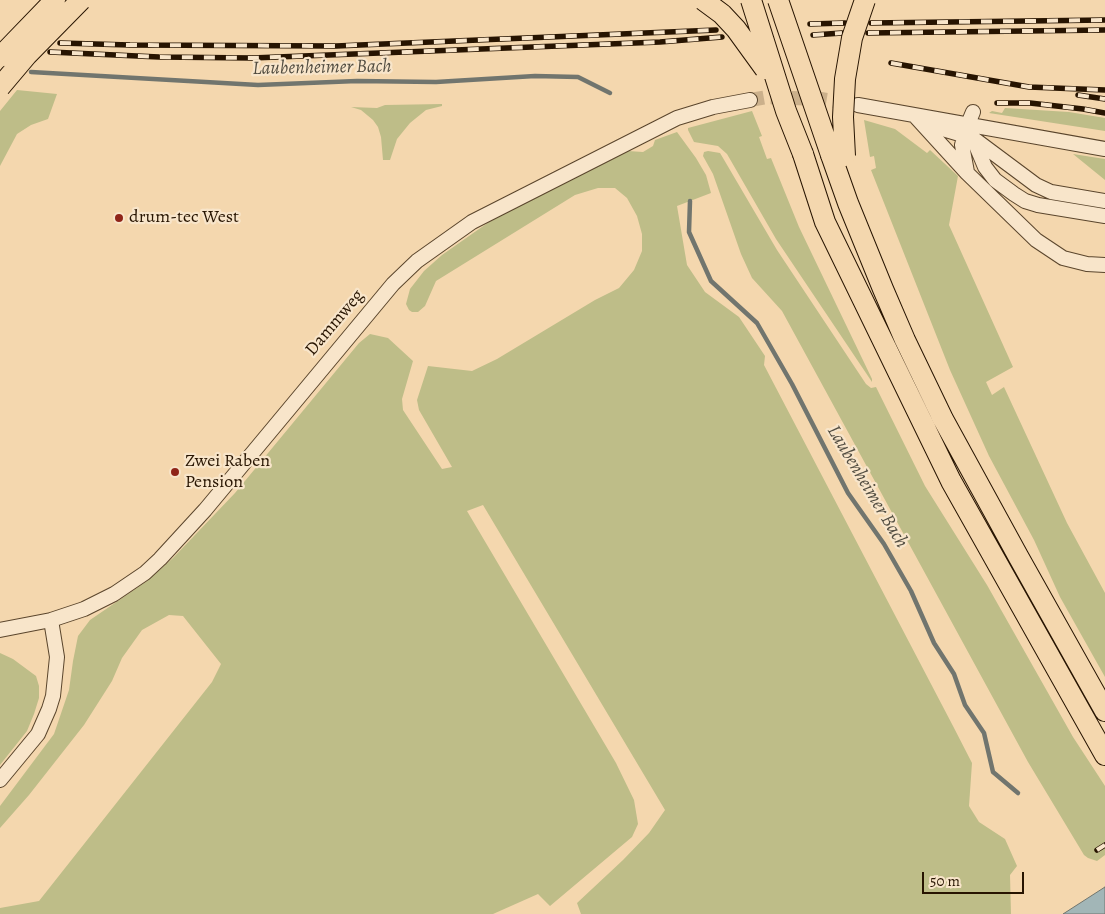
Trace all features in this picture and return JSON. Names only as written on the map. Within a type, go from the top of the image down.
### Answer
[{"type":"highway","points":[[0,57],[55,0]]},
{"type":"highway","points":[[0,87],[27,55],[81,0]]},
{"type":"highway","points":[[703,0],[722,14],[736,29],[778,88]]},
{"type":"highway","points":[[751,0],[778,88],[803,154],[825,222],[950,481],[1105,755]]},
{"type":"highway","points":[[778,0],[838,156],[848,203],[905,340],[943,419],[1105,711]]},
{"type":"highway","points":[[838,156],[845,79],[852,38],[865,0]]},
{"type":"street","name":"Dammweg","points":[[0,630],[51,620],[84,609],[114,594],[160,559],[205,510],[387,290],[417,260],[472,222],[677,118],[713,107],[750,100]]},
{"type":"street","points":[[858,105],[915,116],[951,120],[969,127],[1105,149]]},
{"type":"street","points":[[915,116],[946,130],[969,127],[1036,184],[1051,192],[1105,201]]},
{"type":"street","points":[[915,116],[967,173],[1036,240],[1054,253],[1076,262],[1105,265]]},
{"type":"street","points":[[967,173],[962,145],[969,127]]},
{"type":"street","points":[[969,127],[985,167],[995,180],[1014,194],[1025,201],[1038,205],[1105,216]]},
{"type":"street","points":[[0,780],[38,734],[49,709],[53,696],[56,663],[56,646],[51,620]]},
{"type":"shaded area","points":[[17,90],[57,94],[48,119],[31,125],[17,134],[0,166],[0,111]]},
{"type":"shaded area","points":[[442,104],[442,106],[426,110],[410,123],[397,139],[390,160],[383,160],[381,137],[378,127],[373,120],[361,110],[351,107],[377,108],[385,105]]},
{"type":"shaded area","points":[[1005,108],[1069,112],[1105,118],[1105,131],[989,113],[992,111],[1002,113]]},
{"type":"shaded area","points":[[752,111],[762,136],[759,137],[767,159],[771,158],[799,227],[872,382],[776,239],[727,154],[718,146],[694,142],[688,130],[688,128]]},
{"type":"shaded area","points":[[864,120],[895,129],[927,153],[930,150],[958,176],[949,225],[1013,367],[986,382],[992,395],[1004,387],[1067,523],[1105,593],[1105,677],[1060,597],[1034,540],[989,456],[950,370],[871,170],[876,168],[874,156],[870,157]]},
{"type":"shaded area","points":[[677,132],[706,175],[711,193],[677,206],[687,265],[705,292],[739,317],[765,356],[764,365],[972,763],[969,806],[979,822],[1005,839],[1017,866],[1010,875],[1011,914],[581,914],[577,903],[649,833],[665,810],[483,505],[467,511],[616,763],[634,800],[638,824],[632,837],[550,906],[538,894],[493,914],[0,914],[0,908],[39,901],[212,682],[221,664],[183,616],[169,615],[142,630],[122,658],[112,681],[84,725],[29,795],[0,828],[0,806],[54,734],[69,690],[78,636],[90,620],[147,581],[173,558],[235,493],[359,343],[370,334],[388,338],[413,361],[402,399],[403,410],[442,469],[452,467],[419,410],[417,400],[428,366],[472,371],[497,359],[595,300],[619,288],[634,270],[642,251],[642,234],[637,216],[627,198],[615,188],[598,188],[575,195],[436,281],[425,306],[418,312],[409,310],[406,304],[410,289],[424,271],[442,255],[489,222],[607,158],[628,151],[643,152],[653,146],[655,140]]},
{"type":"shaded area","points":[[704,152],[720,153],[777,250],[866,384],[871,388],[876,387],[925,486],[987,585],[1073,737],[1105,786],[1105,855],[1097,861],[1084,855],[1028,762],[782,311],[752,278],[741,254],[713,174],[703,156]]},
{"type":"shaded area","points":[[1073,154],[1105,159],[1105,180]]},
{"type":"shaded area","points":[[0,653],[13,659],[36,676],[39,686],[39,698],[27,731],[0,765]]},
{"type":"shaded area","points":[[1105,887],[1105,914],[1063,914]]},
{"type":"waterway","name":"Laubenheimer Bach","points":[[31,72],[258,85],[357,81],[436,82],[535,76],[578,77],[610,93]]},
{"type":"waterway","name":"Laubenheimer Bach","points":[[690,201],[689,232],[711,281],[757,323],[792,384],[848,493],[884,544],[911,591],[934,643],[954,674],[965,705],[984,733],[993,772],[1018,793]]},
{"type":"tunnel","points":[[750,100],[767,97],[821,99],[853,104]]},
{"type":"railway","points":[[871,23],[1105,20]]},
{"type":"railway","points":[[810,24],[845,23]]},
{"type":"railway","points":[[60,43],[336,46],[716,30]]},
{"type":"railway","points":[[868,33],[1105,30]]},
{"type":"railway","points":[[813,35],[842,33]]},
{"type":"railway","points":[[50,52],[159,57],[252,58],[660,42],[722,37]]},
{"type":"railway","points":[[891,63],[1029,87],[1105,90]]},
{"type":"railway","points":[[1078,95],[1105,99]]},
{"type":"railway","points":[[997,103],[1030,103],[1105,113]]},
{"type":"railway","points":[[1097,850],[1105,845]]},
{"type":"place","name":"drum-tec West","points":[[119,218]]},
{"type":"place","name":"Zwei Raben Pension","points":[[175,472]]}]
